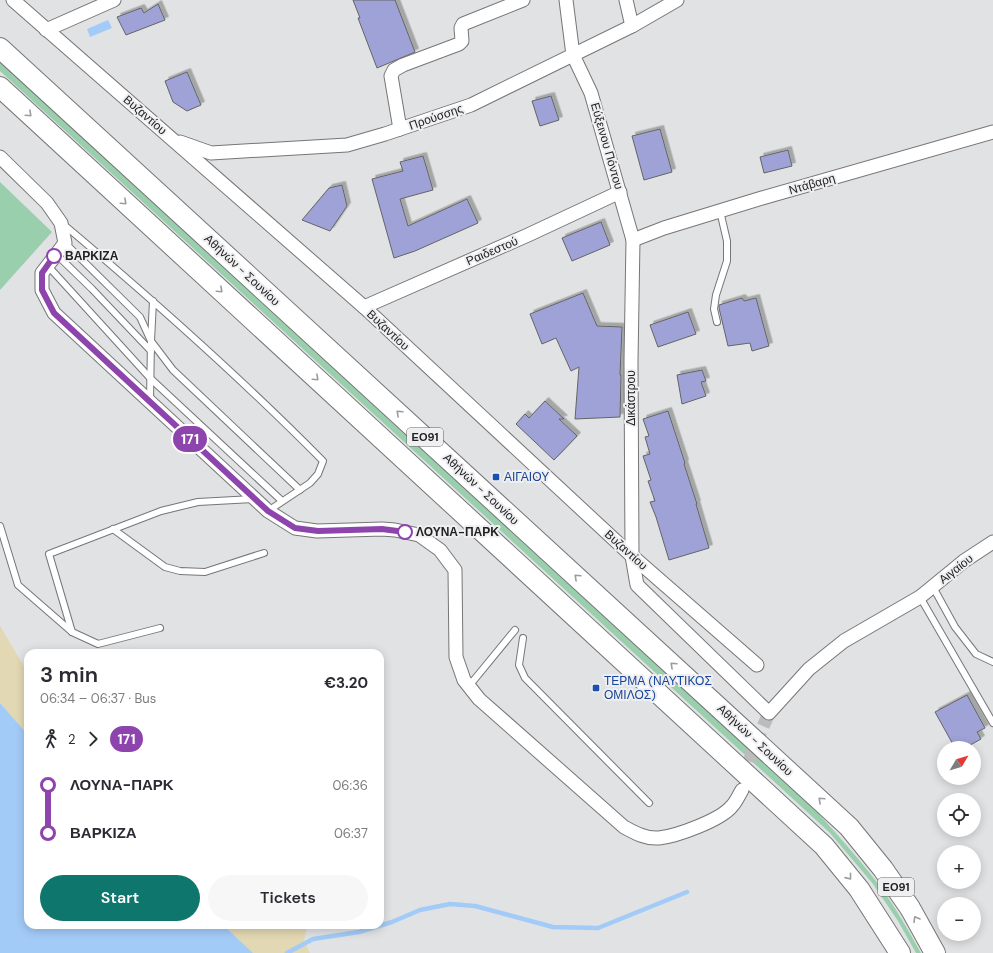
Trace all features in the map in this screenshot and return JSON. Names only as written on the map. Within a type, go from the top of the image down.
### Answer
[{"type":"main road","name":"Αθήνών - Σουνίου","points":[[0,48],[849,827],[883,869],[910,908],[935,953]]},
{"type":"main road","name":"ΕΟ91","points":[[0,87],[824,846],[859,889],[900,953]]},
{"type":"street","name":"Βυζαντίου","points":[[13,0],[364,308],[632,556],[757,665]]},
{"type":"street","points":[[46,30],[114,0]]},
{"type":"street","points":[[400,130],[391,76],[394,70],[403,64],[461,43],[461,28],[464,24],[523,0]]},
{"type":"street","name":"Εύξεινου Πόντου","points":[[566,0],[573,55],[591,93],[633,240]]},
{"type":"street","points":[[626,0],[632,26]]},
{"type":"street","name":"Προύσσης","points":[[174,140],[211,153],[347,146],[400,130],[471,105],[632,26],[677,0]]},
{"type":"street","name":"Ντάβαρη","points":[[633,240],[664,228],[720,211],[993,132]]},
{"type":"street","points":[[0,157],[47,203],[62,223],[65,243],[42,273],[42,290],[54,313],[268,511],[295,528],[318,531],[395,530],[419,535],[440,550],[455,570],[456,657],[464,680],[479,699],[624,827],[639,836],[659,838],[690,830],[716,818],[732,807],[742,790]]},
{"type":"street","name":"Ραιδεστού","points":[[364,308],[620,192]]},
{"type":"street","name":"Δικάστρου","points":[[633,240],[631,361],[632,556],[637,585],[769,712],[809,669],[844,641],[920,597]]},
{"type":"street","name":"Αιγαίου","points":[[920,597],[964,561],[993,542]]},
{"type":"lane","points":[[717,322],[714,310],[716,295],[727,261],[727,241],[720,211]]},
{"type":"lane","points":[[62,223],[153,301],[287,424],[323,461],[318,474],[310,483],[268,511]]},
{"type":"lane","points":[[65,243],[140,317],[151,341],[173,370],[300,490]]},
{"type":"lane","points":[[56,254],[92,289],[151,351]]},
{"type":"lane","points":[[48,266],[151,378],[282,501]]},
{"type":"lane","points":[[150,402],[153,301]]},
{"type":"lane","points":[[72,632],[49,554],[160,511],[198,502],[255,499]]},
{"type":"lane","points":[[0,526],[18,585],[72,632],[98,644],[160,628]]},
{"type":"lane","points":[[113,529],[165,567],[180,571],[205,572],[264,553]]},
{"type":"lane","points":[[933,587],[955,627],[976,654],[993,662]]},
{"type":"lane","points":[[920,597],[993,723]]},
{"type":"lane","points":[[469,686],[515,630]]},
{"type":"lane","points":[[523,638],[519,665],[525,678],[650,803]]},
{"type":"green space","points":[[0,60],[800,793],[876,881],[894,907],[921,953],[916,953],[898,921],[873,884],[830,833],[0,71]]},
{"type":"green space","points":[[0,182],[52,232],[0,290]]},
{"type":"sand","points":[[0,626],[24,666],[24,730],[0,703]]},
{"type":"sand","points":[[227,929],[306,929],[304,941],[310,953],[253,953]]},
{"type":"water","points":[[108,20],[112,28],[90,37],[87,29]]},
{"type":"water","points":[[0,703],[24,730],[24,929],[227,929],[253,953],[0,953]]},
{"type":"building","points":[[353,0],[395,0],[415,52],[377,68],[358,18],[360,18]]},
{"type":"building","points":[[158,4],[165,20],[126,35],[117,17],[141,8],[144,13]]},
{"type":"building","points":[[187,72],[201,105],[187,111],[173,102],[165,81]]},
{"type":"building","points":[[551,96],[559,120],[540,126],[532,101]]},
{"type":"building","points":[[660,129],[672,172],[644,180],[632,136]]},
{"type":"building","points":[[788,150],[792,166],[764,173],[760,157]]},
{"type":"building","points":[[423,156],[433,190],[400,199],[408,226],[467,199],[478,223],[415,251],[394,258],[372,179],[403,171],[400,162]]},
{"type":"building","points":[[342,185],[347,206],[330,231],[302,220],[329,188]]},
{"type":"building","points":[[601,222],[610,245],[572,261],[562,238]]},
{"type":"building","points":[[583,293],[597,326],[622,327],[620,417],[575,419],[579,367],[571,371],[556,338],[542,344],[530,314]]},
{"type":"building","points":[[742,298],[744,301],[756,298],[769,346],[752,351],[750,343],[728,346],[719,305]]},
{"type":"building","points":[[688,312],[696,334],[658,347],[650,325]]},
{"type":"building","points":[[702,370],[706,381],[701,382],[706,396],[682,404],[677,375]]},
{"type":"building","points":[[545,401],[564,419],[559,419],[577,436],[554,460],[516,424],[525,414],[529,418]]},
{"type":"building","points":[[668,411],[685,463],[684,464],[709,548],[669,560],[650,502],[655,501],[648,481],[651,480],[643,456],[650,454],[645,437],[649,436],[643,419]]},
{"type":"building","points":[[967,695],[985,728],[977,732],[981,739],[977,741],[951,741],[935,712]]},
{"type":"waterway","points":[[384,924],[420,910],[450,904],[475,906],[553,927],[598,928],[687,892]]},
{"type":"waterway","points":[[287,953],[313,939],[359,932],[369,929]]},
{"type":"tunnel","points":[[745,780],[752,752],[769,713]]},
{"type":"bus line","name":"171","points":[[54,256],[42,273],[42,290],[54,313],[268,511],[295,528],[318,531],[382,529],[405,532]]},
{"type":"place","name":"ΒΑΡΚΙΖΑ","points":[[54,256]]},
{"type":"place","name":"ΑΙΓΑΙΟΥ","points":[[496,477]]},
{"type":"place","name":"ΛΟΥΝΑ-ΠΑΡΚ","points":[[405,532]]},
{"type":"place","name":"ΤΕΡΜΑ (ΝΑΥΤΙΚΟΣ ΟΜΙΛΟΣ)","points":[[596,688]]}]
